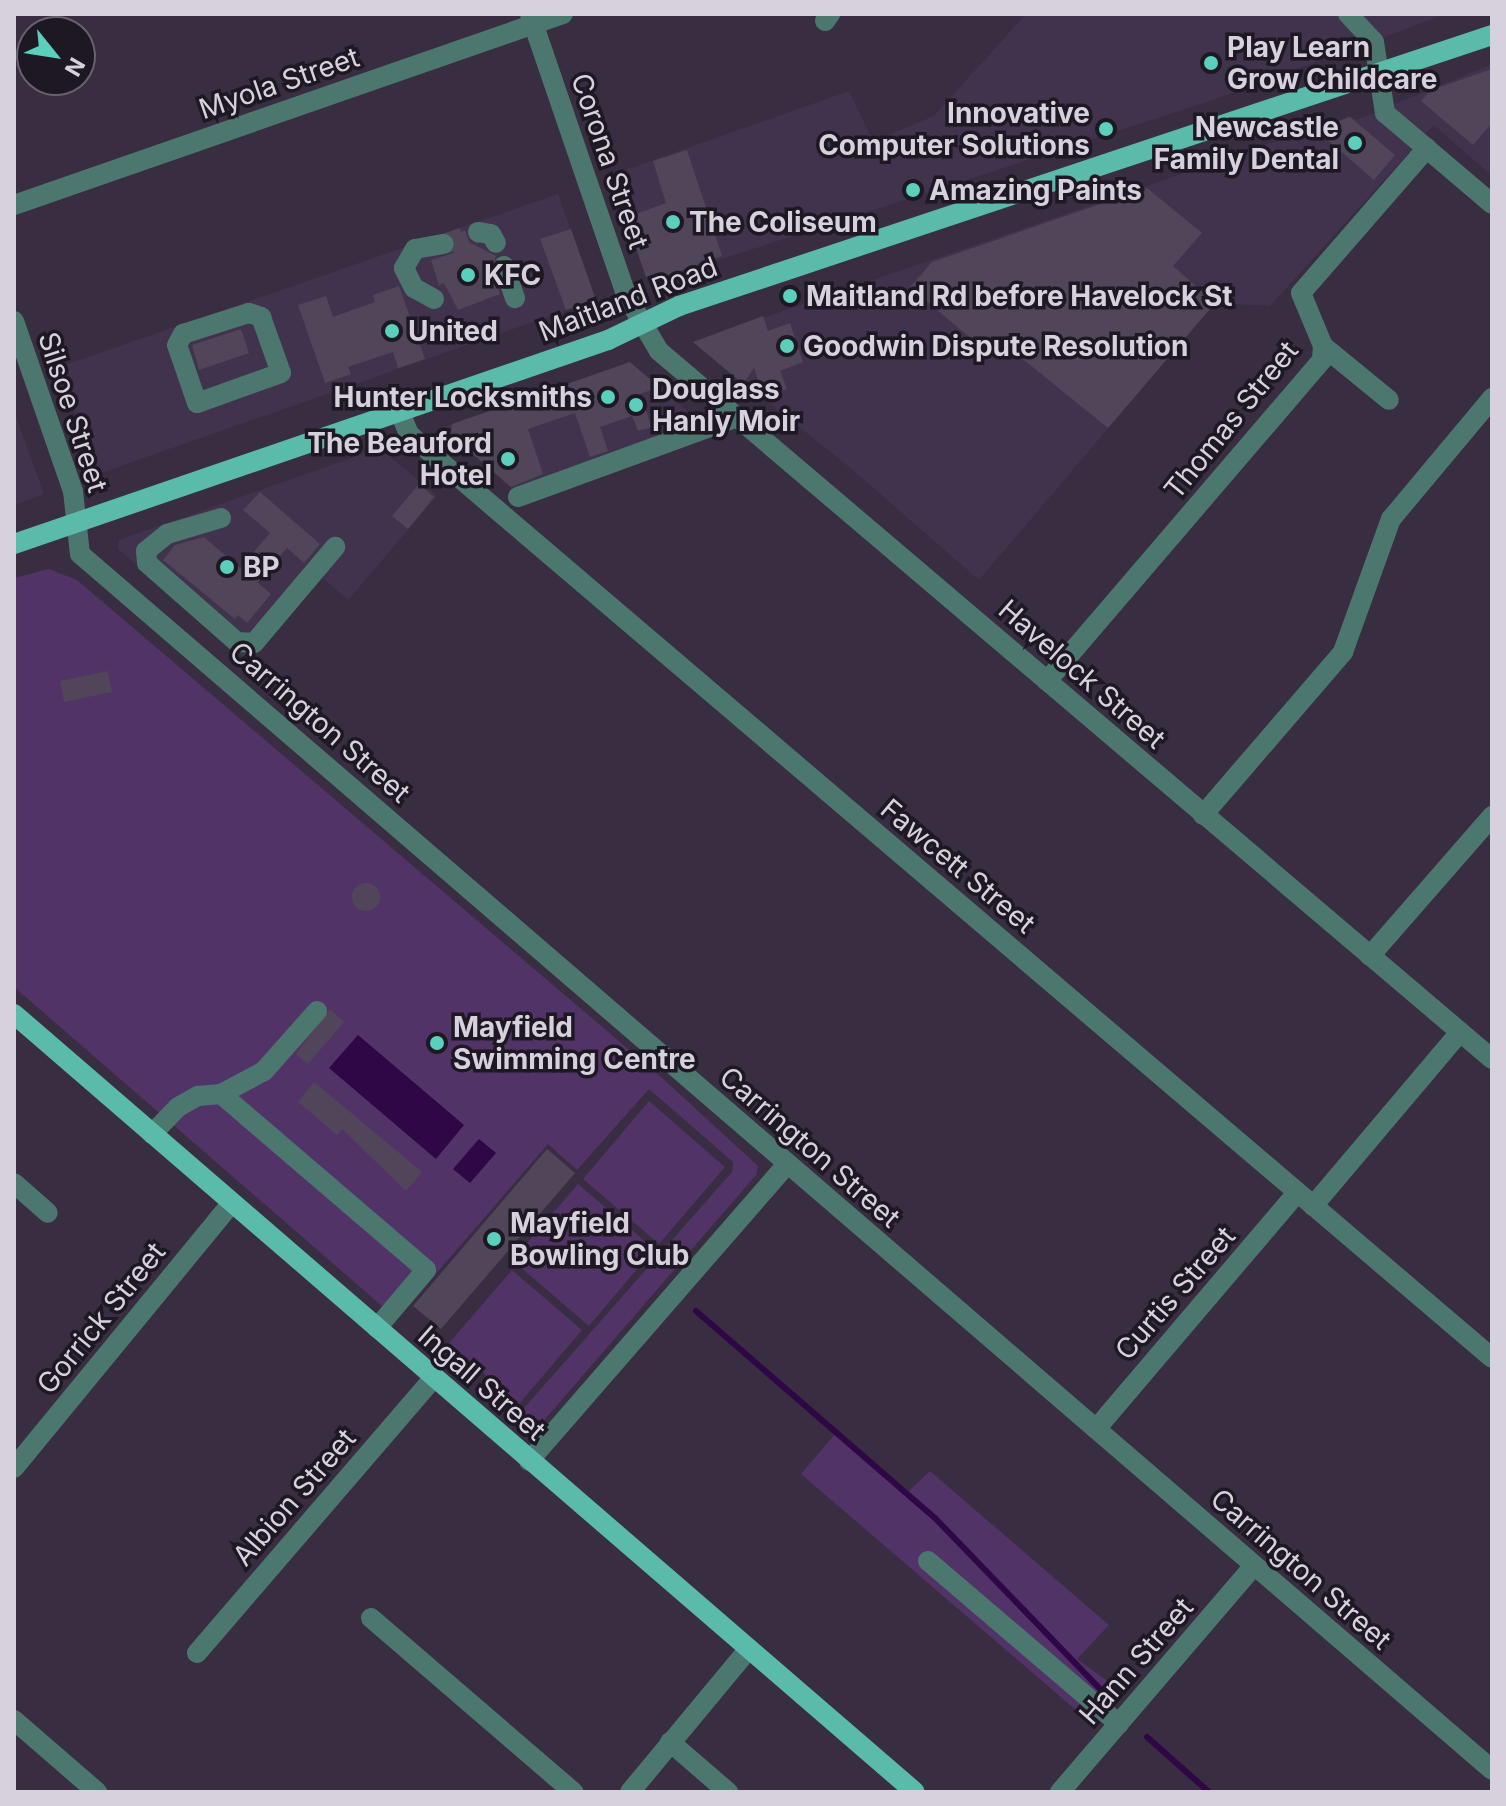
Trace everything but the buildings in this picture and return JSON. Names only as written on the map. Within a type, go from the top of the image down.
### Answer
[{"type":"main road","name":"Maitland Road","points":[[14,544],[398,408],[537,365],[642,324],[679,306],[1492,35]]},
{"type":"main road","name":"Ingall Street","points":[[14,1014],[915,1792]]},
{"type":"street","name":"Myola Street","points":[[14,205],[532,19],[563,14]]},
{"type":"street","points":[[1348,14],[1372,36],[1385,113],[1492,204]]},
{"type":"street","name":"Corona Street","points":[[532,19],[626,295],[642,324]]},
{"type":"street","name":"Thomas Street","points":[[1047,681],[1322,360],[1323,346],[1301,293],[1427,148]]},
{"type":"street","points":[[478,232],[491,234],[496,243]]},
{"type":"street","points":[[434,299],[414,288],[404,268],[415,249],[444,244]]},
{"type":"street","points":[[504,266],[515,298]]},
{"type":"street","points":[[249,313],[261,317],[281,373],[197,403],[177,345],[183,334],[249,313]]},
{"type":"street","name":"Silsoe Street","points":[[14,321],[73,491],[77,522]]},
{"type":"street","name":"Havelock Street","points":[[642,324],[659,351],[1492,1059]]},
{"type":"street","points":[[1323,346],[1389,400]]},
{"type":"street","points":[[1203,815],[1343,652],[1391,519],[1492,398]]},
{"type":"street","name":"Fawcett Street","points":[[398,408],[409,434],[449,469],[1492,1358]]},
{"type":"street","points":[[518,497],[738,417]]},
{"type":"street","points":[[221,518],[167,534],[146,551],[147,563],[237,642],[254,643],[335,547]]},
{"type":"street","name":"Carrington Street","points":[[77,522],[80,554],[1492,1770]]},
{"type":"street","points":[[1370,956],[1492,816]]},
{"type":"street","points":[[152,1134],[178,1107],[198,1096],[221,1094],[264,1071],[317,1011]]},
{"type":"street","name":"Curtis Street","points":[[1096,1429],[1460,1032]]},
{"type":"street","points":[[221,1094],[426,1270],[377,1328]]},
{"type":"street","points":[[529,1461],[787,1164]]},
{"type":"street","points":[[14,1183],[48,1213]]},
{"type":"street","name":"Gorrick Street","points":[[14,1468],[232,1203]]},
{"type":"street","name":"Albion Street","points":[[197,1653],[434,1377]]},
{"type":"street","points":[[928,1561],[1119,1724]]},
{"type":"street","name":"Hann Street","points":[[1060,1792],[1254,1566]]},
{"type":"street","points":[[371,1618],[573,1792]]},
{"type":"street","points":[[630,1792],[748,1650]]},
{"type":"street","points":[[14,1720],[97,1792]]},
{"type":"street","points":[[670,1742],[728,1792]]},
{"type":"shaded area","points":[[1026,14],[1446,14],[1213,100],[651,282],[646,277],[611,175],[849,91],[873,141],[934,116]]},
{"type":"shaded area","points":[[1492,64],[1492,176],[1434,125],[1270,306],[1215,303],[979,580],[854,471],[693,342],[1350,116],[1356,120]]},
{"type":"shaded area","points":[[558,194],[596,300],[95,475],[59,367]]},
{"type":"shaded area","points":[[630,362],[704,425],[515,491],[442,428]]},
{"type":"shaded area","points":[[14,411],[44,494],[14,505]]},
{"type":"shaded area","points":[[371,451],[387,454],[437,496],[348,600],[319,575],[246,660],[118,549],[119,540]]},
{"type":"shaded area","points":[[49,569],[77,580],[660,1076],[758,1166],[756,1175],[534,1432],[517,1416],[732,1172],[733,1162],[649,1089],[577,1170],[548,1144],[397,1319],[14,987],[14,578]]},
{"type":"shaded area","points":[[358,1035],[464,1125],[436,1159],[329,1068]]},
{"type":"shaded area","points":[[649,1101],[725,1167],[659,1244],[583,1179]]},
{"type":"shaded area","points":[[479,1139],[496,1153],[470,1183],[453,1169]]},
{"type":"shaded area","points":[[578,1184],[654,1249],[589,1326],[512,1260]]},
{"type":"shaded area","points":[[512,1270],[582,1330],[519,1404],[449,1343]]},
{"type":"shaded area","points":[[835,1434],[909,1491],[930,1471],[1109,1625],[1077,1659],[1113,1685],[1084,1717],[801,1474]]},
{"type":"waterway","points":[[696,1311],[935,1518],[1104,1693]]},
{"type":"waterway","points":[[1147,1737],[1209,1792]]},
{"type":"tunnel","points":[[444,244],[478,232]]},
{"type":"place","name":"Play Learn Grow Childcare","points":[[1211,63]]},
{"type":"place","name":"Innovative Computer Solutions","points":[[1106,129]]},
{"type":"place","name":"Newcastle Family Dental","points":[[1355,143]]},
{"type":"place","name":"Amazing Paints","points":[[913,190]]},
{"type":"place","name":"The Coliseum","points":[[673,222]]},
{"type":"place","name":"KFC","points":[[468,275]]},
{"type":"place","name":"Maitland Rd before Havelock St","points":[[790,296]]},
{"type":"place","name":"United","points":[[392,331]]},
{"type":"place","name":"Goodwin Dispute Resolution","points":[[787,346]]},
{"type":"place","name":"Hunter Locksmiths","points":[[608,397]]},
{"type":"place","name":"Douglass Hanly Moir","points":[[636,405]]},
{"type":"place","name":"The Beauford Hotel","points":[[508,459]]},
{"type":"place","name":"BP","points":[[227,567]]},
{"type":"place","name":"Mayfield Swimming Centre","points":[[437,1043]]},
{"type":"place","name":"Mayfield Bowling Club","points":[[494,1239]]}]
